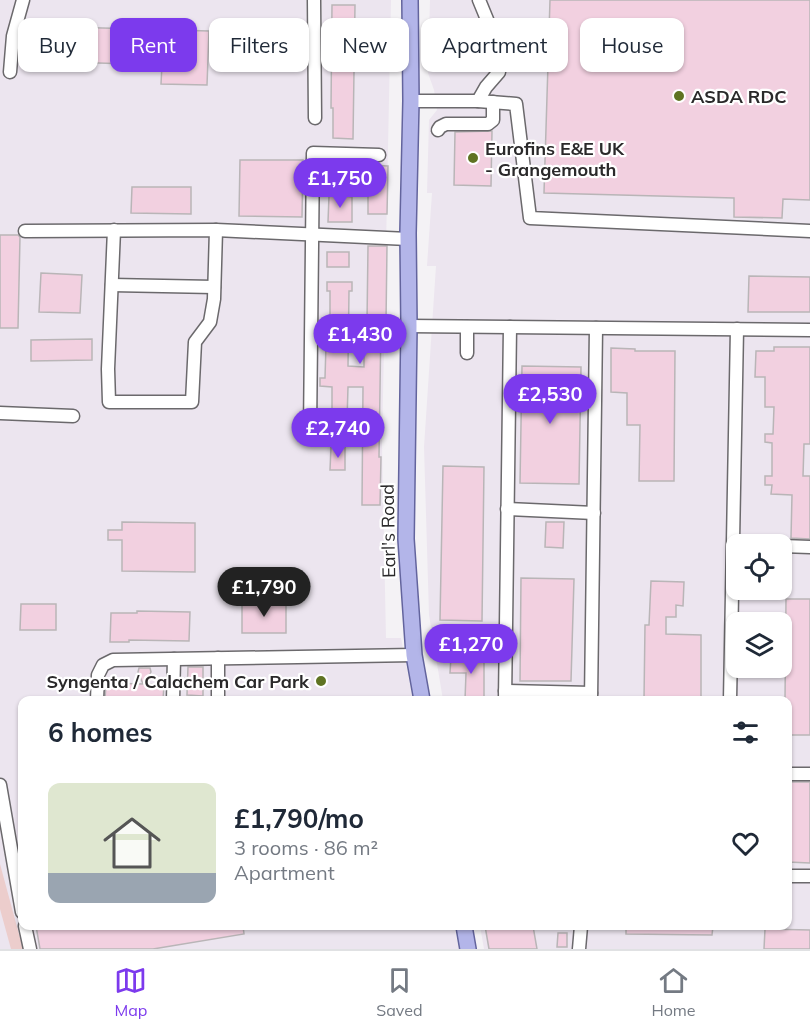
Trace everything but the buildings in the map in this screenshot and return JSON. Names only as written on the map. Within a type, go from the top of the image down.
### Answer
[{"type":"main road","name":"Earl's Road","points":[[410,0],[406,539],[414,655],[421,696]]},
{"type":"main road","points":[[465,930],[468,949]]},
{"type":"street","points":[[314,0],[315,118]]},
{"type":"street","points":[[478,101],[486,87],[500,72],[500,51],[479,0]]},
{"type":"street","points":[[10,72],[13,36],[23,2]]},
{"type":"street","points":[[309,54],[314,54]]},
{"type":"street","points":[[411,101],[478,101],[516,104],[531,218],[810,231]]},
{"type":"street","points":[[438,130],[446,124],[489,124],[494,120],[492,102]]},
{"type":"street","points":[[310,431],[313,153],[379,155]]},
{"type":"street","points":[[25,231],[216,230],[408,239]]},
{"type":"street","points":[[114,231],[108,369],[109,402],[192,402],[195,342],[210,322],[216,230]]},
{"type":"street","points":[[112,285],[214,287]]},
{"type":"street","points":[[409,326],[810,330]]},
{"type":"street","points":[[467,327],[467,353]]},
{"type":"street","points":[[505,696],[510,327]]},
{"type":"street","points":[[591,696],[596,328]]},
{"type":"street","points":[[735,534],[737,329]]},
{"type":"street","points":[[0,413],[73,416]]},
{"type":"street","points":[[507,509],[594,513]]},
{"type":"street","points":[[792,546],[810,547]]},
{"type":"street","points":[[730,696],[733,600]]},
{"type":"street","points":[[97,696],[98,675],[103,665],[113,660],[414,655]]},
{"type":"street","points":[[218,696],[219,658]]},
{"type":"street","points":[[173,696],[174,659]]},
{"type":"street","points":[[792,774],[810,774]]},
{"type":"street","points":[[0,785],[18,889]]},
{"type":"street","points":[[792,876],[810,876]]},
{"type":"street","points":[[26,930],[30,949]]},
{"type":"street","points":[[579,949],[581,930]]},
{"type":"shaded area","points":[[0,0],[306,0],[306,18],[209,18],[209,72],[308,72],[309,118],[322,117],[322,72],[390,72],[382,445],[386,638],[401,638],[412,696],[18,696],[18,930],[455,930],[459,949],[0,949]]},
{"type":"shaded area","points":[[322,0],[391,0],[391,18],[322,18]]},
{"type":"shaded area","points":[[430,0],[810,0],[810,949],[484,949],[481,930],[792,930],[792,696],[442,696],[429,615],[424,447],[436,266],[427,266],[432,193],[427,193],[429,120],[437,110],[428,72],[568,72],[568,18],[430,18]]},
{"type":"shaded area","points":[[0,864],[23,949],[11,949],[0,909]]},
{"type":"place","name":"ASDA RDC","points":[[679,96]]},
{"type":"place","name":"Eurofins E&E UK - Grangemouth","points":[[473,158]]},
{"type":"place","name":"Syngenta / Calachem Car Park","points":[[321,681]]}]
